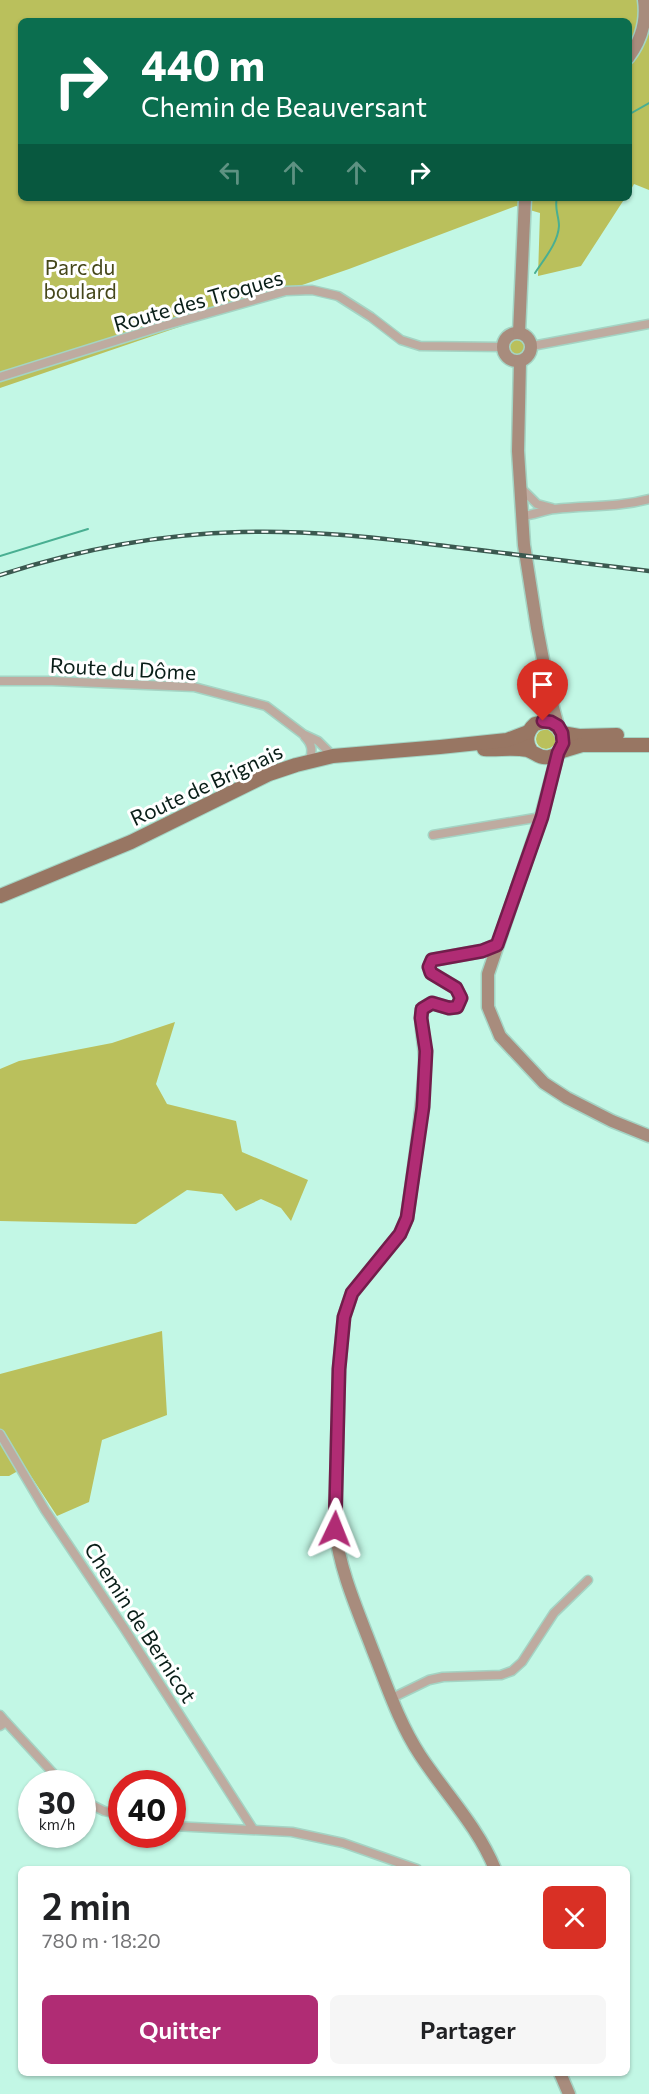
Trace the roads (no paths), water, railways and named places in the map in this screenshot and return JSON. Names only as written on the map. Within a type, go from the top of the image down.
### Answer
[{"type":"main road","points":[[649,736],[579,736],[560,730],[551,722],[539,722],[528,732],[527,742],[535,754],[549,757],[582,745],[649,745]]},
{"type":"main road","points":[[559,752],[563,743],[560,730]]},
{"type":"main road","name":"Route de Brignais","points":[[0,896],[131,842],[269,774],[310,761],[333,756],[507,740],[528,732]]},
{"type":"main road","name":"Route de Brignais","points":[[440,747],[535,754]]},
{"type":"street","points":[[632,51],[643,28],[644,0]]},
{"type":"street","points":[[519,333],[525,201]]},
{"type":"street","name":"Route des Troques","points":[[0,377],[163,326],[286,291],[312,290],[338,296],[401,340],[420,346],[503,347]]},
{"type":"street","points":[[532,346],[649,324]]},
{"type":"street","points":[[514,333],[528,337],[532,346],[527,358],[520,362],[508,359],[503,347],[506,338],[514,333]]},
{"type":"street","points":[[520,362],[518,451],[522,516],[531,596],[550,696],[560,730]]},
{"type":"street","points":[[518,451],[514,465],[516,531],[521,566],[531,596]]},
{"type":"street","points":[[521,488],[537,504],[552,509]]},
{"type":"street","points":[[522,516],[552,509],[608,507],[649,499]]},
{"type":"street","name":"Route du Dôme","points":[[0,681],[194,687],[266,706],[303,734],[318,741],[333,756]]},
{"type":"street","points":[[539,722],[550,696]]},
{"type":"street","points":[[303,734],[311,743],[310,761]]},
{"type":"street","points":[[559,752],[542,817],[488,974],[488,1007],[500,1036],[544,1083],[567,1098],[612,1121],[649,1136]]},
{"type":"street","points":[[535,754],[546,767],[551,781]]},
{"type":"street","points":[[433,835],[542,817]]},
{"type":"street","points":[[494,1866],[484,1845],[420,1754],[404,1726],[338,1554],[335,1529],[339,1369],[344,1317],[352,1293],[400,1234],[407,1218],[423,1107],[426,1051],[421,1018],[422,1009],[432,1003],[449,1008],[457,1007],[461,998],[456,988],[431,973],[429,967],[432,960],[482,951],[497,945]]},
{"type":"street","name":"Chemin de Bernicot","points":[[0,1434],[45,1510],[253,1829]]},
{"type":"street","points":[[392,1698],[429,1680],[443,1677],[501,1675],[512,1671],[522,1662],[554,1613],[588,1580]]},
{"type":"street","points":[[2,1721],[49,1770]]},
{"type":"street","points":[[186,1827],[292,1832],[343,1843],[408,1866]]},
{"type":"street","points":[[561,2076],[568,2094]]},
{"type":"waterway","points":[[632,113],[649,103]]},
{"type":"waterway","points":[[535,273],[556,239],[559,226],[557,201]]},
{"type":"waterway","points":[[0,556],[88,529]]},
{"type":"railway","points":[[0,575],[59,558],[149,540],[210,533],[266,532],[315,533],[388,539],[649,571]]},
{"type":"park label","name":"Parc du boulard","points":[[80,278]]}]
